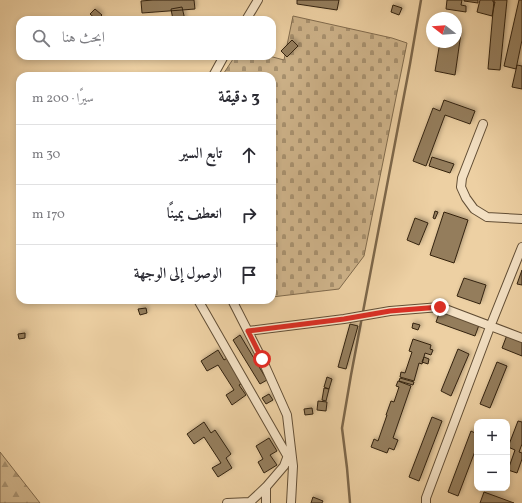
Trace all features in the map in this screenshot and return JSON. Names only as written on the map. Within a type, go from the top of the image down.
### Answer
[{"type":"street","points":[[248,16],[258,0]]},
{"type":"street","points":[[215,72],[222,60]]},
{"type":"street","points":[[483,124],[462,178],[461,188],[474,209],[487,217],[522,219]]},
{"type":"street","points":[[426,503],[426,498],[490,327],[522,247]]},
{"type":"street","points":[[200,304],[287,458],[293,466]]},
{"type":"street","points":[[234,304],[262,359],[287,415],[293,466],[291,503]]},
{"type":"street","points":[[248,331],[344,319],[390,311],[440,307],[522,338]]},
{"type":"street","points":[[227,503],[250,502],[266,488],[284,466],[287,458]]},
{"type":"street","points":[[266,488],[266,503]]},
{"type":"green space","points":[[293,16],[392,38],[407,43],[364,256],[339,289],[276,297],[276,72],[225,72],[232,60],[276,60],[276,58],[284,60]]},
{"type":"green space","points":[[0,452],[40,503],[0,503]]},
{"type":"building","points":[[194,0],[195,9],[142,13],[141,1]]},
{"type":"building","points":[[297,0],[339,0],[337,10],[297,4]]},
{"type":"building","points":[[447,0],[462,0],[461,5],[466,6],[466,12],[446,9]]},
{"type":"building","points":[[478,0],[478,3],[464,1]]},
{"type":"building","points":[[480,0],[493,0],[493,2],[495,2],[492,16],[477,12]]},
{"type":"building","points":[[494,0],[507,0],[500,70],[488,69]]},
{"type":"building","points":[[519,0],[522,0],[522,40],[516,69],[504,66]]},
{"type":"building","points":[[393,5],[402,8],[399,15],[391,12]]},
{"type":"building","points":[[182,7],[184,16],[172,16],[171,9]]},
{"type":"building","points":[[95,9],[102,15],[92,16],[90,14]]},
{"type":"building","points":[[292,40],[298,46],[287,57],[281,51]]},
{"type":"building","points":[[439,48],[459,48],[455,75],[435,71]]},
{"type":"building","points":[[517,65],[522,66],[522,89],[512,87]]},
{"type":"building","points":[[444,100],[475,111],[470,124],[445,115],[426,166],[413,161],[433,108],[440,111]]},
{"type":"building","points":[[432,157],[454,164],[450,173],[429,166]]},
{"type":"building","points":[[435,211],[438,212],[435,219],[433,218]]},
{"type":"building","points":[[444,212],[468,220],[454,263],[430,255]]},
{"type":"building","points":[[415,218],[428,223],[419,245],[407,240]]},
{"type":"building","points":[[522,270],[522,285],[517,284]]},
{"type":"building","points":[[464,278],[486,285],[480,304],[457,296]]},
{"type":"building","points":[[146,308],[147,313],[140,315],[138,309]]},
{"type":"building","points":[[440,311],[479,325],[475,336],[436,322]]},
{"type":"building","points":[[413,323],[420,325],[418,330],[412,328]]},
{"type":"building","points":[[350,324],[358,326],[346,369],[338,367]]},
{"type":"building","points":[[25,333],[25,338],[19,339],[18,334]]},
{"type":"building","points":[[240,335],[267,380],[260,384],[233,340]]},
{"type":"building","points":[[507,335],[522,341],[522,356],[502,348]]},
{"type":"building","points":[[413,339],[431,345],[430,349],[433,350],[431,355],[425,353],[422,364],[419,363],[414,381],[400,377],[401,372],[405,373],[412,352],[409,351]]},
{"type":"building","points":[[458,349],[469,354],[451,396],[441,391]]},
{"type":"building","points":[[218,350],[224,360],[229,357],[244,382],[239,385],[246,395],[232,405],[226,395],[234,390],[218,365],[207,371],[201,361]]},
{"type":"building","points":[[424,357],[429,359],[428,364],[422,362]]},
{"type":"building","points":[[497,362],[507,366],[490,408],[480,404]]},
{"type":"building","points":[[327,377],[332,379],[329,389],[324,387]]},
{"type":"building","points":[[400,378],[414,382],[413,385],[399,381]]},
{"type":"building","points":[[398,381],[411,386],[393,438],[398,440],[394,450],[389,448],[387,453],[371,447],[374,439],[378,441],[391,401],[394,402],[399,387],[396,386]]},
{"type":"building","points":[[324,388],[329,389],[326,401],[322,400]]},
{"type":"building","points":[[269,394],[273,400],[266,404],[262,398]]},
{"type":"building","points":[[318,401],[327,402],[326,411],[317,410]]},
{"type":"building","points":[[312,408],[313,414],[305,415],[304,409]]},
{"type":"building","points":[[432,417],[442,421],[419,481],[409,477]]},
{"type":"building","points":[[518,421],[522,422],[522,444],[519,452],[522,453],[522,459],[517,473],[510,471],[510,464],[515,450],[510,448],[510,442]]},
{"type":"building","points":[[204,422],[211,433],[215,430],[231,454],[226,458],[232,468],[218,477],[212,468],[221,463],[204,437],[194,444],[187,434]]},
{"type":"building","points":[[471,431],[474,432],[474,454],[458,496],[448,492]]},
{"type":"building","points":[[269,438],[277,451],[270,455],[277,465],[264,473],[258,462],[263,459],[256,446]]},
{"type":"building","points":[[484,492],[514,503],[480,503]]},
{"type":"building","points":[[313,497],[323,501],[322,503],[311,503]]},
{"type":"waterway","points":[[350,503],[342,428],[421,0]]},
{"type":"route","points":[[262,359],[248,331],[344,319],[390,311],[440,307]]}]
